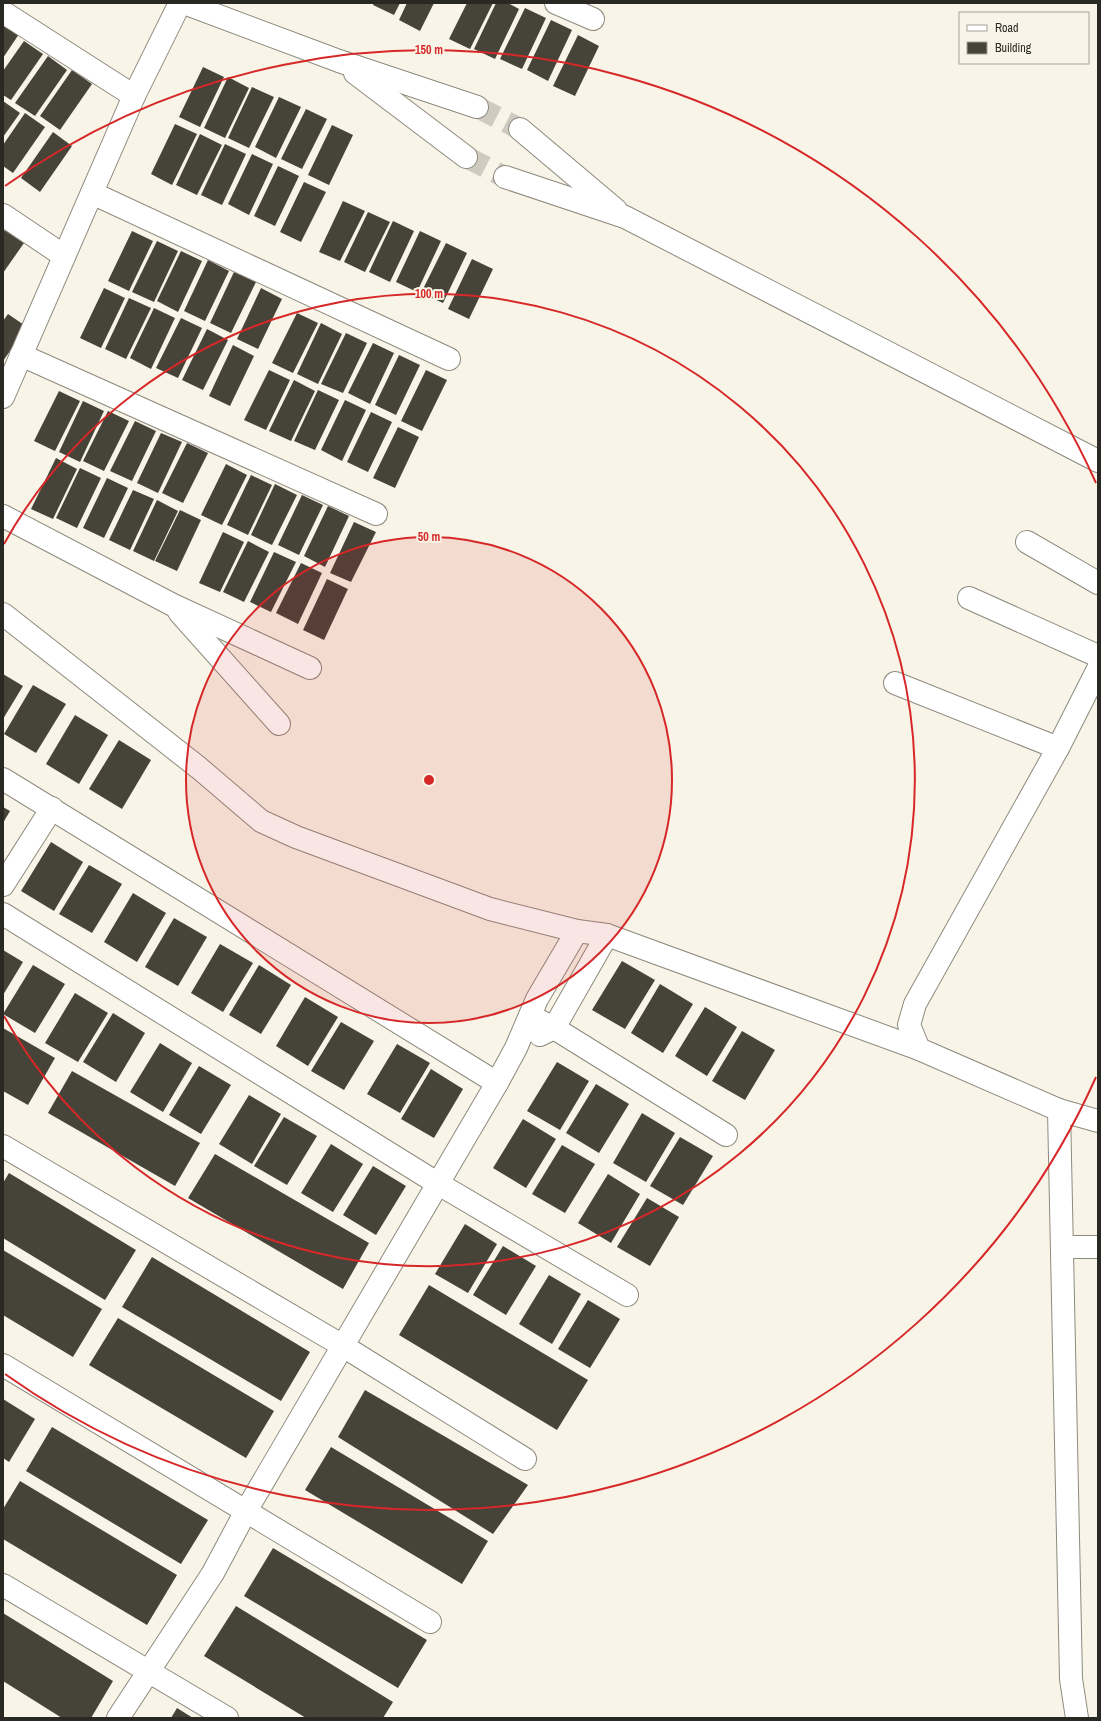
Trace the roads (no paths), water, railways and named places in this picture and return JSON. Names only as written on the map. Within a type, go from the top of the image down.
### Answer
[{"type":"street","points":[[3,397],[134,96],[180,3]]},
{"type":"street","points":[[184,3],[339,61],[477,107]]},
{"type":"street","points":[[556,3],[593,19]]},
{"type":"street","points":[[3,12],[134,96]]},
{"type":"street","points":[[339,61],[466,157]]},
{"type":"street","points":[[520,129],[625,217]]},
{"type":"street","points":[[505,177],[625,217],[1098,461]]},
{"type":"street","points":[[92,193],[449,359]]},
{"type":"street","points":[[3,215],[64,256]]},
{"type":"street","points":[[21,355],[376,514]]},
{"type":"street","points":[[3,516],[173,605],[310,668]]},
{"type":"street","points":[[1027,542],[1098,583]]},
{"type":"street","points":[[969,598],[1098,656]]},
{"type":"street","points":[[173,605],[279,724]]},
{"type":"street","points":[[3,614],[193,764],[261,821],[296,837],[490,909],[577,931],[607,935],[919,1049],[1060,1110],[1098,1121]]},
{"type":"street","points":[[919,1049],[909,1025],[915,1004],[1058,748],[1098,669]]},
{"type":"street","points":[[895,683],[1058,748]]},
{"type":"street","points":[[3,779],[497,1083]]},
{"type":"street","points":[[3,885],[52,808]]},
{"type":"street","points":[[3,914],[437,1183],[627,1295]]},
{"type":"street","points":[[118,1718],[213,1572],[246,1511],[497,1083],[516,1048],[537,999],[577,931]]},
{"type":"street","points":[[516,1048],[554,1028],[607,935]]},
{"type":"street","points":[[530,1016],[554,1028],[726,1135]]},
{"type":"street","points":[[1060,1110],[1070,1679],[1077,1718]]},
{"type":"street","points":[[3,1146],[343,1346],[525,1459]]},
{"type":"street","points":[[1062,1248],[1098,1248]]},
{"type":"street","points":[[3,1365],[430,1622]]},
{"type":"street","points":[[3,1585],[227,1718]]},
{"type":"tunnel","points":[[477,107],[520,129]]},
{"type":"tunnel","points":[[466,157],[505,177]]}]
